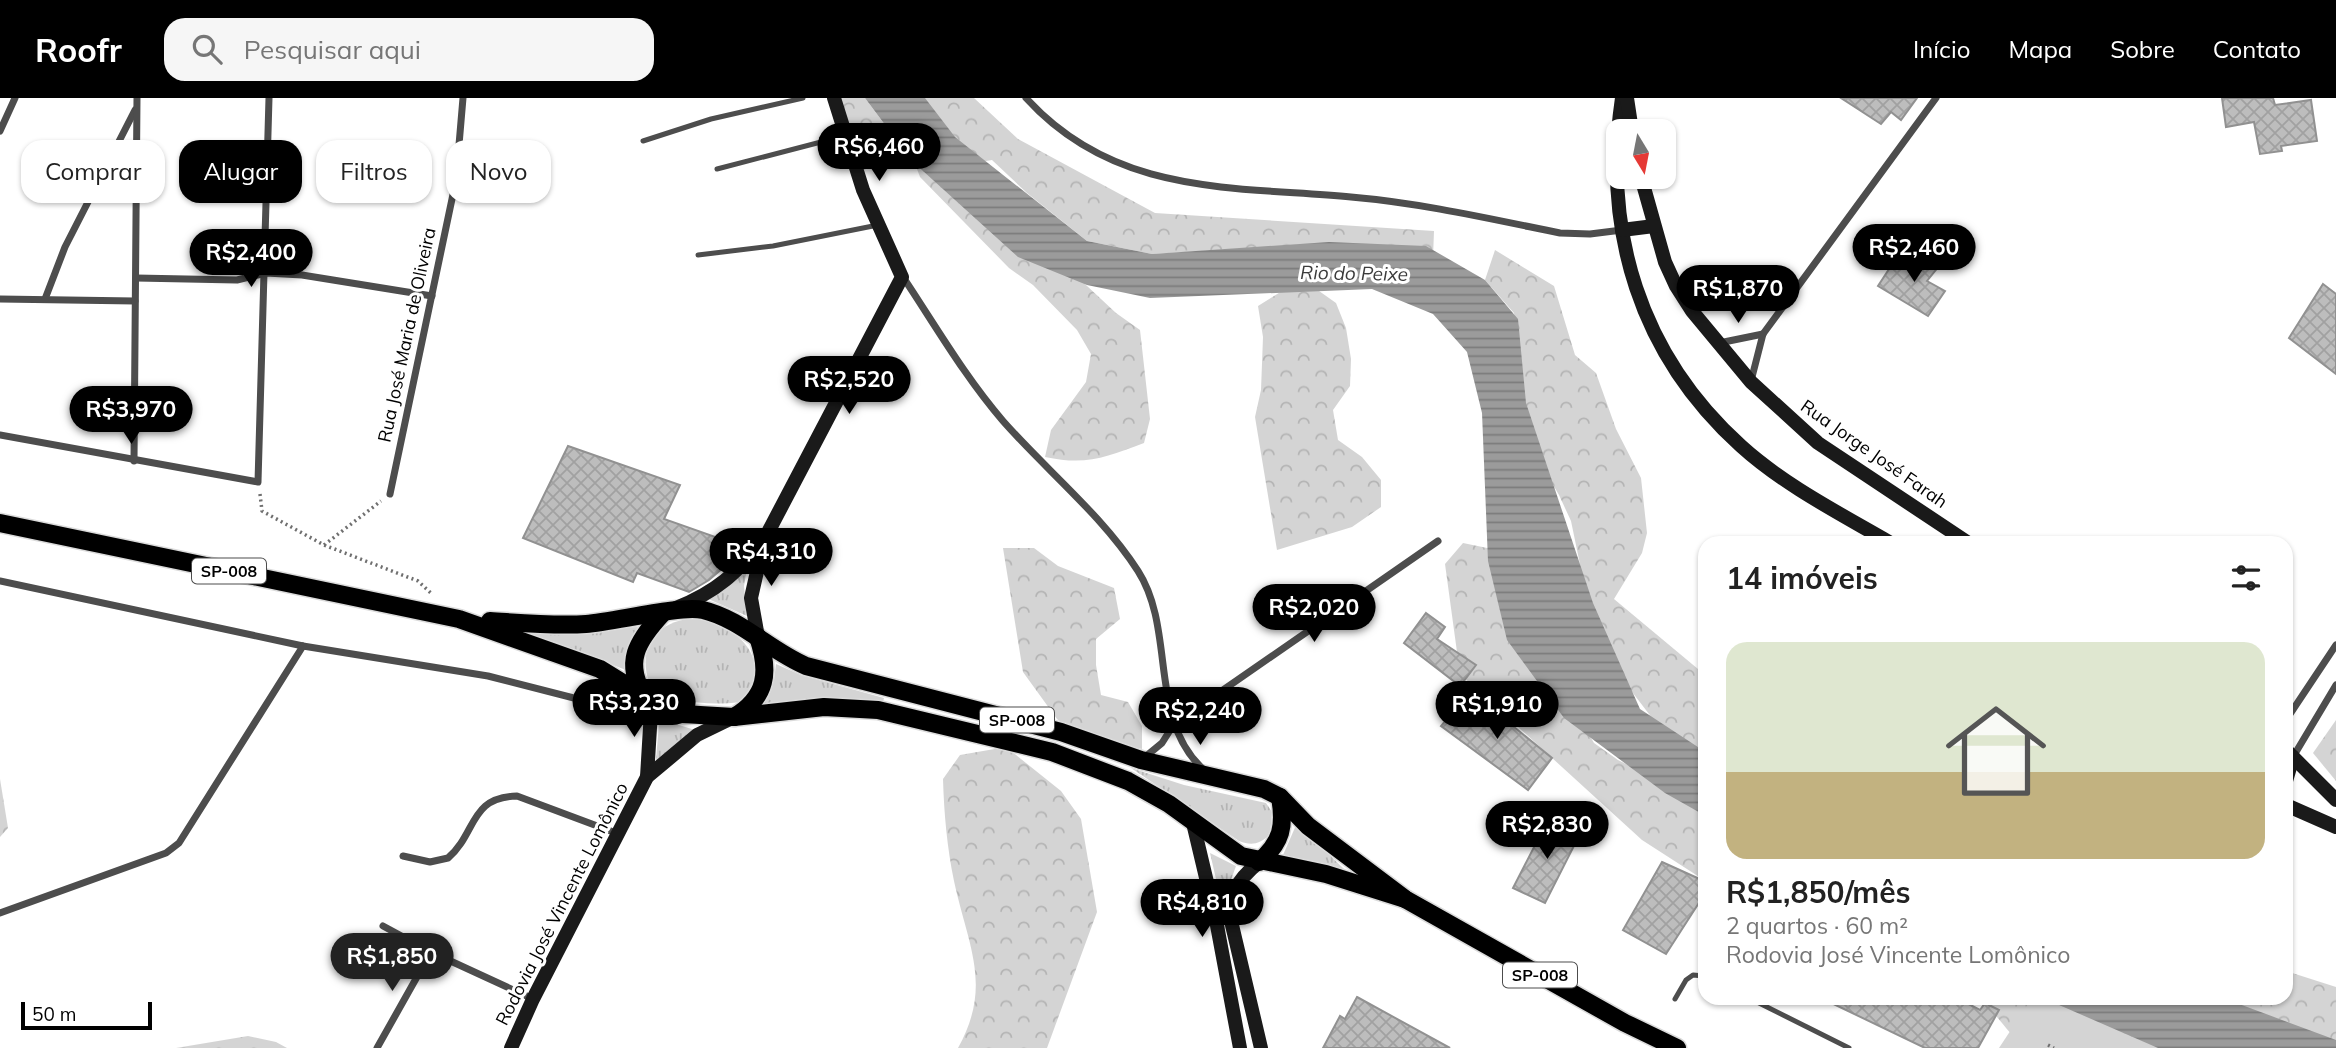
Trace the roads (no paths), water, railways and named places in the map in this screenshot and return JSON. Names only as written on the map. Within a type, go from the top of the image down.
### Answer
[{"type":"main road","name":"SP-008","points":[[0,523],[458,619],[600,669],[663,708],[683,714],[734,718],[824,707],[849,708],[878,710],[951,726],[1099,767],[1169,804],[1221,844],[1259,862],[1326,874],[1405,899]]},
{"type":"main road","name":"SP-008","points":[[458,619],[586,624],[700,610],[718,615],[758,637],[784,657],[806,666],[1061,732],[1141,760],[1248,784],[1280,797],[1308,826],[1405,899],[1625,1023],[1677,1048]]},
{"type":"main road","points":[[645,697],[636,683],[637,644],[662,614]]},
{"type":"main road","points":[[734,718],[751,707],[760,692],[766,660],[758,637]]},
{"type":"main road","points":[[1259,862],[1281,838],[1283,819],[1280,797]]},
{"type":"street","points":[[0,131],[15,98]]},
{"type":"street","points":[[0,435],[258,482],[269,98]]},
{"type":"street","name":"Rua José Maria de Oliveira","points":[[390,494],[456,180],[463,98]]},
{"type":"street","points":[[834,98],[844,136],[878,225],[902,277],[990,406],[1094,518],[1139,572],[1155,620],[1174,724],[1182,748],[1213,778]]},
{"type":"street","points":[[1026,98],[1040,114],[1092,152],[1137,172],[1175,182],[1232,190],[1364,198],[1560,233],[1590,234],[1654,226]]},
{"type":"street","points":[[1624,98],[1616,150],[1622,230],[1643,312],[1672,369],[1742,447],[1768,467],[1879,536]]},
{"type":"street","points":[[1624,98],[1629,119]]},
{"type":"street","points":[[1751,382],[1763,334],[1936,98]]},
{"type":"street","points":[[134,461],[137,102]]},
{"type":"street","points":[[45,299],[65,247],[137,102]]},
{"type":"street","name":"Rua Jorge José Farah","points":[[1644,189],[1654,226],[1676,286],[1717,343],[1751,382],[1818,443],[1958,536]]},
{"type":"street","points":[[136,278],[237,279],[266,273],[353,282],[432,296]]},
{"type":"street","points":[[662,614],[700,598],[733,576],[764,540],[902,277]]},
{"type":"street","points":[[0,299],[135,301]]},
{"type":"street","points":[[1717,343],[1763,334]]},
{"type":"street","points":[[758,637],[751,598],[764,540]]},
{"type":"street","points":[[1141,760],[1162,743],[1174,724],[1438,541]]},
{"type":"street","points":[[0,581],[303,646],[488,676],[609,707],[631,705],[645,697]]},
{"type":"street","points":[[2293,710],[2336,645]]},
{"type":"street","points":[[0,913],[166,853],[179,843],[303,646]]},
{"type":"street","points":[[2293,748],[2336,685]]},
{"type":"street","name":"Rodovia José Vincente Lomônico","points":[[645,697],[651,711],[647,777]]},
{"type":"street","name":"Rodovia José Vincente Lomônico","points":[[511,1048],[616,833],[647,777],[697,735],[734,718]]},
{"type":"street","points":[[2293,758],[2336,800]]},
{"type":"street","points":[[403,856],[430,862],[447,858],[454,852],[480,809],[488,801],[503,796],[517,796],[616,833]]},
{"type":"street","points":[[2293,808],[2336,827]]},
{"type":"street","points":[[1193,823],[1216,920],[1240,1048]]},
{"type":"street","points":[[1259,862],[1241,878],[1231,905],[1232,925],[1261,1048]]},
{"type":"street","points":[[383,926],[430,952],[533,999]]},
{"type":"street","points":[[377,1048],[430,952]]},
{"type":"lane","points":[[643,141],[711,119],[803,98]]},
{"type":"lane","points":[[717,169],[844,136]]},
{"type":"lane","points":[[698,255],[773,246],[878,225]]},
{"type":"lane","points":[[1675,999],[1686,980],[1693,975],[1698,975]]},
{"type":"lane","points":[[1763,1005],[1849,1048]]},
{"type":"water","name":"Rio do Peixe","points":[[865,98],[925,98],[955,137],[1087,241],[1152,254],[1329,242],[1426,246],[1485,280],[1518,319],[1526,403],[1593,603],[1640,709],[1698,747],[1698,812],[1665,793],[1564,718],[1507,640],[1488,561],[1482,413],[1467,352],[1433,314],[1372,289],[1150,298],[1087,285],[1018,257],[912,161]]},
{"type":"water","points":[[2059,1005],[2242,1005],[2336,1040],[2336,1048],[2158,1048]]}]
